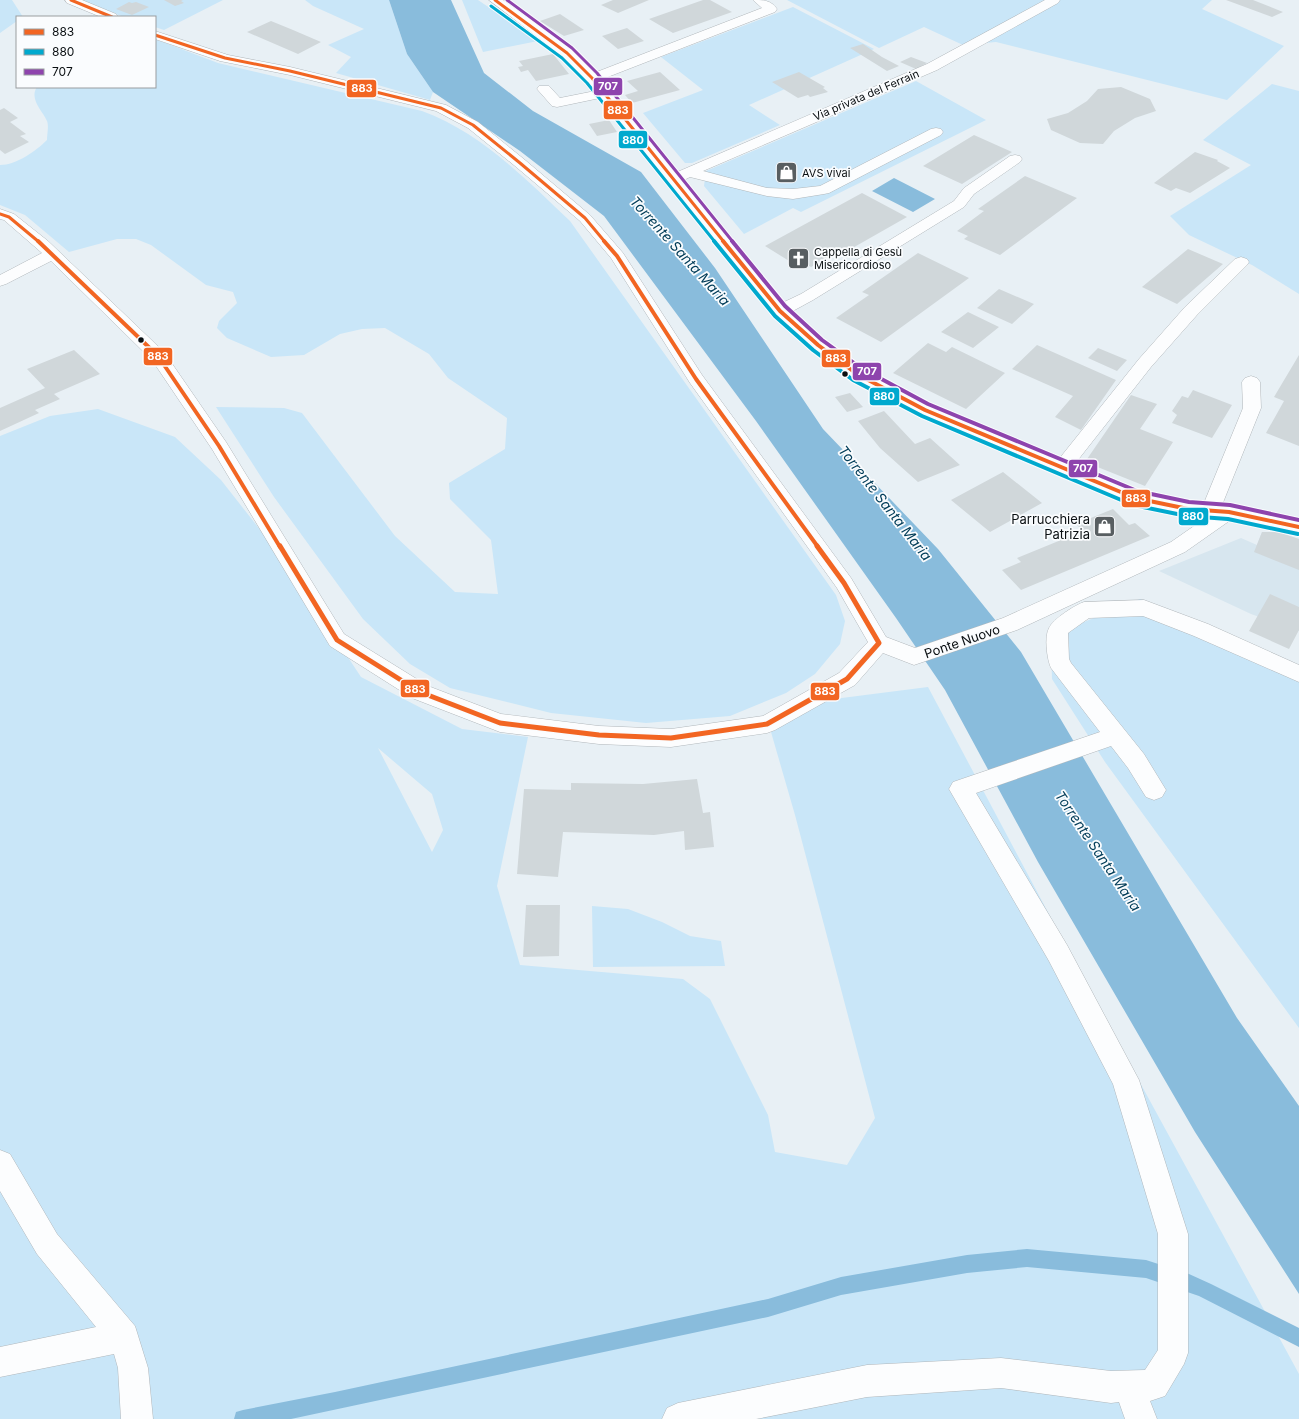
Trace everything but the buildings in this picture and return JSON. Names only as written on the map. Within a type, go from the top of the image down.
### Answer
[{"type":"street","points":[[72,0],[110,16]]},
{"type":"street","points":[[495,0],[566,53],[592,78],[780,311],[818,345],[857,374],[925,410],[1135,498],[1188,509],[1219,512],[1299,527]]},
{"type":"street","points":[[592,78],[771,9],[759,0]]},
{"type":"street","name":"Via privata del Ferrain","points":[[673,179],[932,67],[1054,0]]},
{"type":"street","points":[[0,214],[9,217],[52,254],[158,356],[219,446],[337,640],[420,692],[500,723],[599,735],[671,738],[767,724],[847,679],[879,643],[844,583],[696,379],[617,256],[585,218],[520,163],[473,125],[441,108],[290,71],[224,58],[156,34]]},
{"type":"street","points":[[544,89],[557,103],[604,93]]},
{"type":"street","points":[[688,172],[767,192],[793,194],[824,190],[936,132]]},
{"type":"street","points":[[780,311],[807,297],[960,204],[969,191],[1015,159]]},
{"type":"street","points":[[0,281],[52,254]]},
{"type":"street","points":[[1062,468],[1144,363],[1191,311],[1241,262]]},
{"type":"street","points":[[1219,512],[1252,408],[1251,382]]},
{"type":"street","name":"Ponte Nuovo","points":[[879,643],[914,657],[1010,624],[1178,547],[1219,512]]},
{"type":"street","points":[[1154,790],[1136,761],[1107,738],[1062,668],[1058,659],[1058,630],[1084,610],[1144,608],[1201,630],[1299,674]]},
{"type":"street","points":[[678,1419],[867,1380],[1001,1372],[1111,1387],[1154,1384],[1173,1353],[1173,1234],[1125,1080],[1058,953],[961,789],[1107,738]]},
{"type":"street","points":[[0,1164],[47,1244],[124,1337],[133,1368],[137,1419]]},
{"type":"street","points":[[0,1362],[124,1337]]},
{"type":"street","points":[[1130,1386],[1141,1419]]},
{"type":"shaded area","points":[[0,0],[12,0],[22,16],[16,16],[16,22],[0,33]]},
{"type":"shaded area","points":[[82,0],[223,0],[164,30],[156,27],[156,16],[122,16],[105,11]]},
{"type":"shaded area","points":[[305,0],[389,0],[407,54],[433,92],[430,100],[336,73],[351,57],[328,45],[364,29],[313,6]]},
{"type":"shaded area","points":[[462,0],[478,0],[538,41],[483,52]]},
{"type":"shaded area","points":[[787,0],[1212,0],[1202,9],[1284,46],[1227,100],[996,42],[963,45],[924,27],[879,48]]},
{"type":"shaded area","points":[[793,7],[874,49],[749,105],[780,125],[692,163],[685,163],[643,113],[703,90],[661,57]]},
{"type":"shaded area","points":[[156,39],[218,63],[422,111],[443,120],[483,144],[519,173],[570,221],[836,595],[845,621],[840,644],[815,674],[786,693],[730,716],[646,723],[551,713],[450,688],[410,664],[363,619],[274,497],[216,407],[284,408],[302,413],[395,536],[455,592],[498,594],[491,540],[450,499],[449,483],[505,449],[507,418],[448,378],[429,354],[385,328],[362,329],[340,334],[304,355],[271,357],[227,338],[217,328],[219,321],[237,303],[233,292],[206,285],[151,245],[136,239],[117,239],[69,252],[25,215],[0,205],[0,165],[13,163],[25,157],[47,140],[48,123],[35,100],[36,88],[156,88]]},
{"type":"shaded area","points":[[916,81],[986,120],[801,212],[793,208],[744,234],[704,186],[706,171]]},
{"type":"shaded area","points":[[1272,84],[1299,91],[1299,294],[1252,265],[1189,235],[1170,216],[1251,165],[1203,140]]},
{"type":"shaded area","points":[[98,409],[175,437],[221,480],[283,559],[361,677],[462,729],[528,737],[497,886],[520,965],[683,979],[710,999],[768,1115],[775,1152],[847,1165],[875,1118],[795,815],[771,732],[826,700],[928,687],[1090,991],[1299,1374],[1299,1419],[0,1419],[0,436],[50,416]],"holes":[[[378,748],[432,794],[443,830],[432,852]]]},
{"type":"shaded area","points":[[1262,532],[1278,532],[1299,539],[1299,631],[1251,614],[1159,571],[1241,538],[1257,545]]},
{"type":"shaded area","points":[[1140,599],[1168,609],[1299,669],[1299,1028],[1105,762],[1052,679],[1051,648],[1067,629]]},
{"type":"shaded area","points":[[592,906],[628,909],[662,922],[690,936],[721,941],[725,966],[593,967]]},
{"type":"water","name":"Torrente Santa Maria","points":[[389,0],[451,0],[484,73],[533,111],[641,172],[715,268],[823,429],[938,549],[1021,652],[1237,1018],[1299,1106],[1299,1294],[1195,1132],[1038,862],[945,690],[896,618],[756,421],[604,216],[520,151],[433,92],[407,54]]},
{"type":"water","points":[[894,178],[935,199],[913,212],[872,191]]},
{"type":"waterway","points":[[243,1419],[335,1401],[768,1308],[841,1286],[967,1264],[1027,1258],[1146,1269],[1189,1283],[1205,1290],[1299,1338]]},
{"type":"transit line","name":"883","points":[[71,0],[110,16]]},
{"type":"transit line","name":"883","points":[[495,0],[567,53],[592,78],[780,311],[818,345],[857,374],[925,410],[1135,498],[1188,509],[1229,512],[1299,527]]},
{"type":"transit line","name":"707","points":[[507,0],[572,48],[597,73],[785,306],[822,340],[861,368],[928,404],[1137,491],[1189,502],[1230,505],[1299,520]]},
{"type":"transit line","name":"880","points":[[491,6],[562,58],[587,83],[775,316],[813,350],[853,380],[922,416],[1133,505],[1187,516],[1228,519],[1298,534]]},
{"type":"transit line","name":"883","points":[[0,214],[9,217],[42,244],[158,356],[219,446],[337,640],[420,692],[500,723],[599,735],[671,738],[767,724],[847,679],[879,643],[844,583],[696,379],[617,256],[585,218],[520,163],[473,125],[441,108],[290,71],[225,58],[156,35]]},
{"type":"place","name":"AVS vivai","points":[[786,173]]},
{"type":"place","name":"Cappella di Gesù Misericordioso","points":[[799,258]]},
{"type":"place","name":"Parrucchiera Patrizia","points":[[1105,526]]}]
